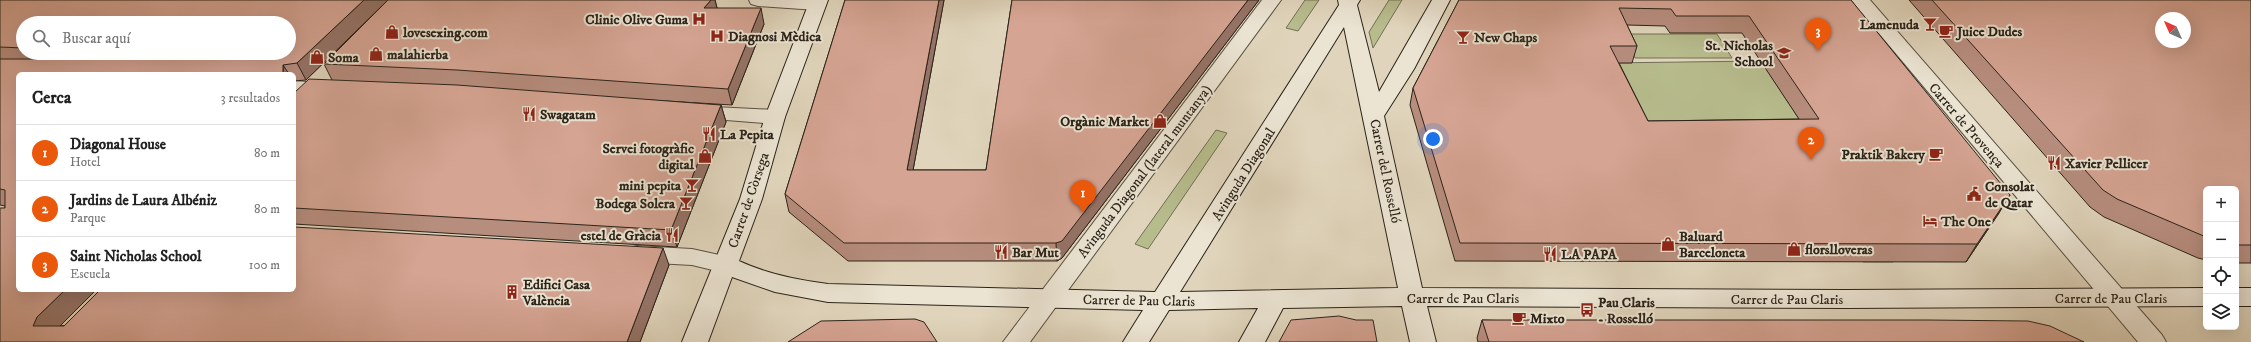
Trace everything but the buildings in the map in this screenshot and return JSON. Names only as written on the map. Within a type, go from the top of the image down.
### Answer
[{"type":"main road","points":[[758,0],[818,2]]},
{"type":"main road","name":"Avinguda Diagonal (lateral muntanya)","points":[[1016,342],[1051,298],[1272,0]]},
{"type":"main road","points":[[1374,116],[1404,69],[1440,0]]},
{"type":"main road","name":"Carrer de Provença","points":[[1860,0],[2153,342]]},
{"type":"main road","name":"Carrer del Rosselló","points":[[1351,1],[1408,281],[1423,342]]},
{"type":"main road","name":"Avinguda Diagonal","points":[[1136,342],[1351,1]]},
{"type":"main road","name":"Carrer de Còrsega","points":[[695,342],[751,199],[775,117],[818,2]]},
{"type":"main road","points":[[296,102],[302,88],[332,67]]},
{"type":"main road","points":[[302,88],[347,89]]},
{"type":"main road","points":[[673,110],[775,117]]},
{"type":"main road","name":"Carrer de Pau Claris","points":[[617,252],[692,256],[725,264],[759,279],[789,288],[828,293],[1162,302],[1413,298],[2203,297]]},
{"type":"main road","points":[[2239,297],[2251,297]]},
{"type":"main road","points":[[1252,342],[1275,300]]},
{"type":"green space","points":[[1305,0],[1319,0],[1298,31],[1286,28]]},
{"type":"green space","points":[[1389,0],[1402,0],[1373,48],[1369,32]]},
{"type":"green space","points":[[1624,34],[1717,34],[1732,58],[1635,58]]},
{"type":"green space","points":[[1761,61],[1893,262],[1863,262],[1805,171],[1642,138],[1606,63]]},
{"type":"green space","points":[[1216,130],[1227,133],[1148,249],[1135,244]]},
{"type":"place","name":"Clinic Olive Guma","points":[[699,19]]},
{"type":"place","name":"Lamenuda","points":[[1930,24]]},
{"type":"place","name":"Juice Dudes","points":[[1946,31]]},
{"type":"place","name":"lovesexing.com","points":[[392,32]]},
{"type":"place","name":"Diagnosi Mèdica","points":[[717,36]]},
{"type":"place","name":"New Chaps","points":[[1463,37]]},
{"type":"place","name":"Saint Nicholas School","points":[[1818,51]]},
{"type":"place","name":"St. Nicholas School","points":[[1784,53]]},
{"type":"place","name":"malahierba","points":[[376,54]]},
{"type":"place","name":"Soma","points":[[317,57]]},
{"type":"place","name":"Swagatam","points":[[529,114]]},
{"type":"place","name":"Orgànic Market","points":[[1160,121]]},
{"type":"place","name":"La Pepita","points":[[709,134]]},
{"type":"place","name":"Praktik Bakery","points":[[1936,154]]},
{"type":"place","name":"Servei fotogràfic digital","points":[[705,156]]},
{"type":"place","name":"Jardins de Laura Albéniz","points":[[1811,160]]},
{"type":"place","name":"Xavier Pellicer","points":[[2054,163]]},
{"type":"place","name":"mini pepita","points":[[692,185]]},
{"type":"place","name":"Consolat de Qatar","points":[[1974,194]]},
{"type":"place","name":"Bodega Solera","points":[[686,203]]},
{"type":"place","name":"Diagonal House","points":[[1083,213]]},
{"type":"place","name":"The One","points":[[1930,221]]},
{"type":"place","name":"estel de Gràcia","points":[[672,235]]},
{"type":"place","name":"Baluard Barceloneta","points":[[1668,244]]},
{"type":"place","name":"florslloveras","points":[[1794,249]]},
{"type":"place","name":"Bar Mut","points":[[1001,252]]},
{"type":"place","name":"LA PAPA","points":[[1550,254]]},
{"type":"place","name":"Edifici Casa València","points":[[512,292]]},
{"type":"place","name":"Pau Claris - Rosselló","points":[[1587,310]]},
{"type":"place","name":"Mixto","points":[[1519,318]]}]
